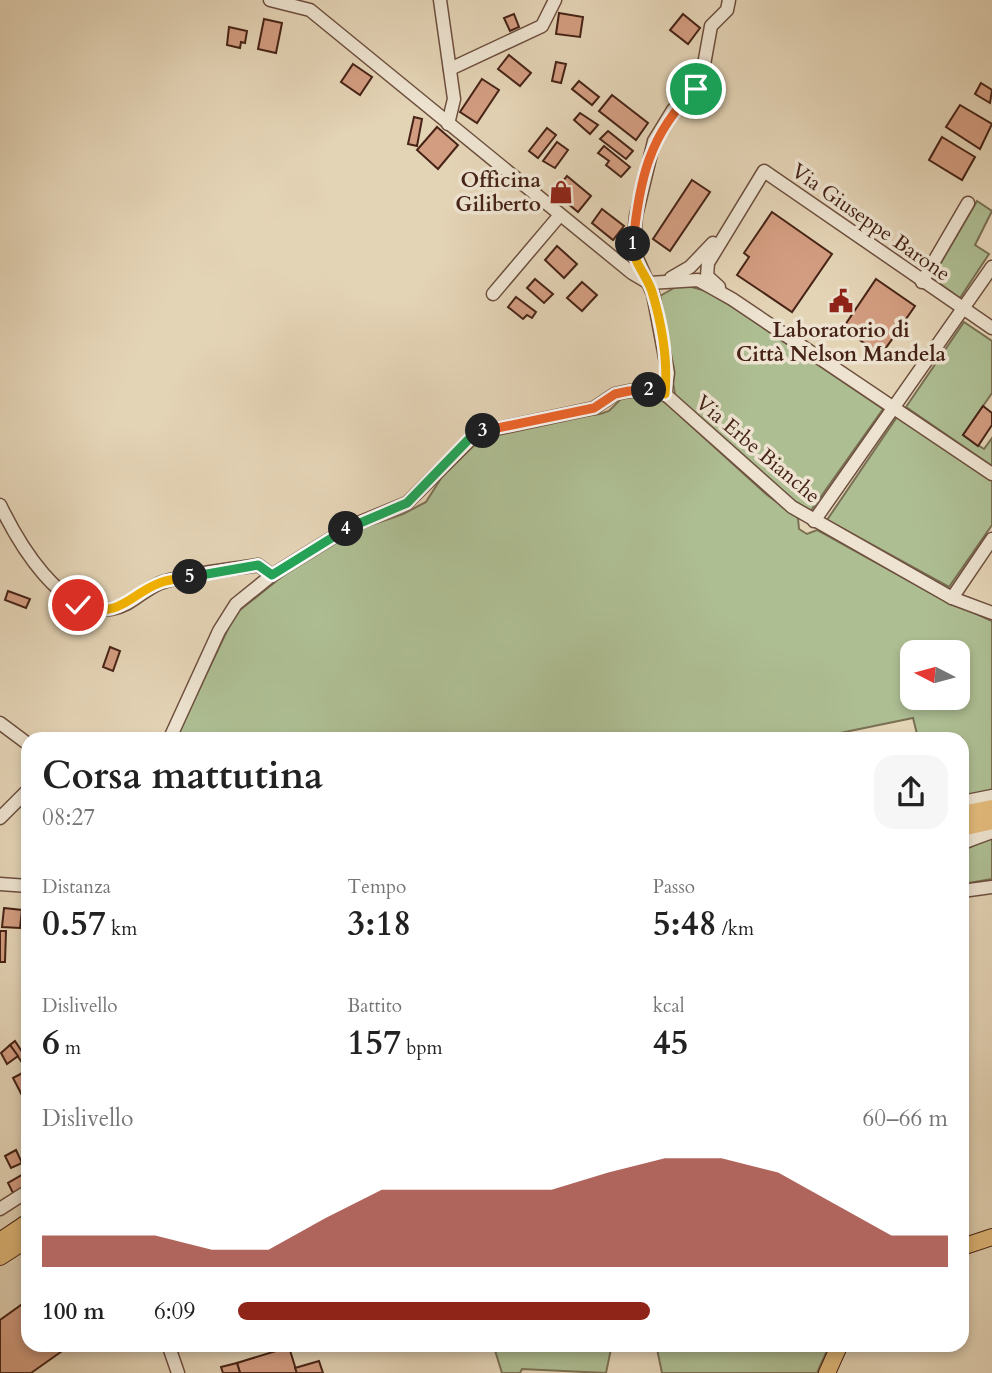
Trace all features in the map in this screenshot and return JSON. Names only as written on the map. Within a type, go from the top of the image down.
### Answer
[{"type":"main road","points":[[969,813],[992,808]]},
{"type":"main road","points":[[969,826],[992,821]]},
{"type":"main road","points":[[0,1241],[21,1227]]},
{"type":"main road","points":[[969,1245],[992,1237]]},
{"type":"main road","points":[[0,1257],[21,1244]]},
{"type":"main road","points":[[827,1373],[836,1352]]},
{"type":"street","points":[[270,0],[310,10],[560,215],[649,284]]},
{"type":"street","points":[[440,0],[454,99],[448,124]]},
{"type":"street","points":[[450,69],[542,26],[555,0]]},
{"type":"street","points":[[665,394],[668,373],[649,284],[633,249],[643,177],[654,141],[673,110],[701,81],[711,26],[727,10],[729,0]]},
{"type":"street","name":"Via Giuseppe Barone","points":[[724,232],[764,172],[992,328]]},
{"type":"street","points":[[922,282],[968,203]]},
{"type":"street","points":[[493,294],[560,215]]},
{"type":"street","points":[[667,280],[690,267],[724,232]]},
{"type":"street","points":[[724,232],[706,270],[707,276],[735,301]]},
{"type":"street","points":[[814,521],[992,267]]},
{"type":"street","points":[[649,284],[667,280],[698,280],[735,301],[992,474]]},
{"type":"street","name":"Via Erbe Bianche","points":[[173,732],[228,615],[272,575],[351,526],[407,503],[477,433],[594,408],[615,394],[629,391],[656,390],[665,394],[775,493],[814,521],[952,598],[992,613]]},
{"type":"street","points":[[0,505],[28,555],[66,594],[86,607],[112,609],[130,603],[161,583],[225,570],[258,565],[272,575]]},
{"type":"street","points":[[952,598],[992,539]]},
{"type":"street","points":[[0,723],[21,739]]},
{"type":"street","points":[[969,801],[992,796]]},
{"type":"street","points":[[0,818],[21,797]]},
{"type":"street","points":[[969,840],[992,832]]},
{"type":"street","points":[[0,884],[21,886]]},
{"type":"street","points":[[969,890],[992,887]]},
{"type":"street","points":[[0,1209],[21,1196]]},
{"type":"street","points":[[171,1352],[178,1373]]},
{"type":"green space","points":[[977,201],[992,211],[975,245],[989,254],[960,298],[932,278]]},
{"type":"green space","points":[[681,284],[706,291],[734,308],[883,409],[810,512],[786,495],[675,395],[660,296]]},
{"type":"green space","points":[[964,322],[992,341],[992,393],[963,435],[984,449],[992,438],[992,466],[906,407]]},
{"type":"green space","points":[[623,397],[656,397],[766,494],[798,518],[799,529],[807,534],[817,530],[929,592],[992,621],[992,792],[969,798],[969,732],[916,732],[913,718],[845,732],[179,732],[235,614],[299,563],[354,531],[403,514],[426,502],[445,472],[481,439],[545,421],[609,411]]},
{"type":"green space","points":[[897,417],[992,481],[992,525],[949,587],[827,520]]},
{"type":"green space","points":[[992,837],[992,879],[969,883],[969,848]]},
{"type":"green space","points":[[495,1352],[610,1352],[606,1373],[522,1369],[520,1373],[502,1373]]},
{"type":"green space","points":[[658,1352],[826,1352],[817,1373],[662,1373]]},
{"type":"building","points":[[559,13],[583,17],[580,37],[556,34]]},
{"type":"building","points":[[514,14],[519,27],[510,31],[504,18]]},
{"type":"building","points":[[683,14],[700,28],[688,44],[670,30]]},
{"type":"building","points":[[264,19],[282,23],[276,53],[258,49]]},
{"type":"building","points":[[229,27],[247,31],[245,43],[241,42],[240,48],[227,45]]},
{"type":"building","points":[[509,55],[531,73],[520,86],[498,69]]},
{"type":"building","points":[[556,62],[566,64],[561,83],[552,81]]},
{"type":"building","points":[[353,64],[372,77],[360,95],[341,82]]},
{"type":"building","points":[[482,79],[499,90],[477,123],[460,112]]},
{"type":"building","points":[[579,81],[599,97],[592,105],[572,89]]},
{"type":"building","points":[[981,83],[992,90],[990,103],[975,94]]},
{"type":"building","points":[[612,95],[648,123],[636,140],[599,111]]},
{"type":"building","points":[[960,105],[992,124],[980,149],[946,127]]},
{"type":"building","points":[[580,113],[598,125],[590,134],[574,120]]},
{"type":"building","points":[[414,117],[422,119],[417,146],[408,144]]},
{"type":"building","points":[[437,127],[458,145],[438,169],[417,150]]},
{"type":"building","points":[[547,128],[556,135],[538,158],[529,151]]},
{"type":"building","points":[[608,131],[633,151],[626,159],[600,139]]},
{"type":"building","points":[[942,137],[975,157],[962,180],[929,160]]},
{"type":"building","points":[[557,142],[568,150],[555,168],[543,161]]},
{"type":"building","points":[[604,146],[630,167],[621,177],[606,165],[609,161],[598,153]]},
{"type":"building","points":[[567,176],[591,196],[578,212],[554,192]]},
{"type":"building","points":[[692,180],[710,192],[670,251],[653,239]]},
{"type":"building","points":[[602,209],[624,226],[613,240],[592,223]]},
{"type":"building","points":[[772,212],[832,254],[792,312],[737,275],[749,257],[744,253]]},
{"type":"building","points":[[557,246],[577,264],[564,278],[545,260]]},
{"type":"building","points":[[535,279],[553,294],[544,303],[527,288]]},
{"type":"building","points":[[876,279],[915,306],[881,355],[843,328]]},
{"type":"building","points":[[582,282],[597,295],[582,311],[567,298]]},
{"type":"building","points":[[516,297],[536,312],[532,318],[527,315],[523,319],[508,307]]},
{"type":"building","points":[[983,406],[992,413],[992,425],[978,446],[963,435]]},
{"type":"building","points":[[8,591],[30,599],[26,608],[5,600]]},
{"type":"building","points":[[110,647],[120,651],[113,671],[103,667]]},
{"type":"building","points":[[4,908],[21,910],[20,928],[2,927]]},
{"type":"building","points":[[0,931],[6,931],[5,962],[0,962]]},
{"type":"building","points":[[15,1041],[21,1050],[21,1061],[10,1045]]},
{"type":"building","points":[[10,1045],[18,1056],[7,1064],[1,1053]]},
{"type":"building","points":[[21,1074],[21,1093],[13,1078]]},
{"type":"building","points":[[16,1150],[21,1163],[11,1168],[5,1156]]},
{"type":"building","points":[[21,1175],[21,1189],[13,1193],[8,1183]]},
{"type":"building","points":[[21,1305],[21,1352],[61,1352],[31,1373],[0,1373],[0,1320]]},
{"type":"building","points":[[273,1352],[291,1352],[297,1373],[240,1373],[237,1363]]},
{"type":"building","points":[[319,1361],[323,1373],[297,1373],[295,1368]]},
{"type":"building","points":[[237,1363],[240,1373],[223,1373],[221,1367]]},
{"type":"place","name":"Officina Giliberto","points":[[561,192]]},
{"type":"place","name":"Laboratorio di Città Nelson Mandela","points":[[841,301]]},
{"type":"route","points":[[78,605],[112,609],[130,603],[161,583],[225,570],[258,565],[272,575],[351,526],[407,503],[477,433],[565,411],[594,408],[615,394],[629,391],[656,390],[665,394],[668,373],[653,294],[633,249],[636,216],[643,177],[654,141],[673,110],[696,89]]}]
